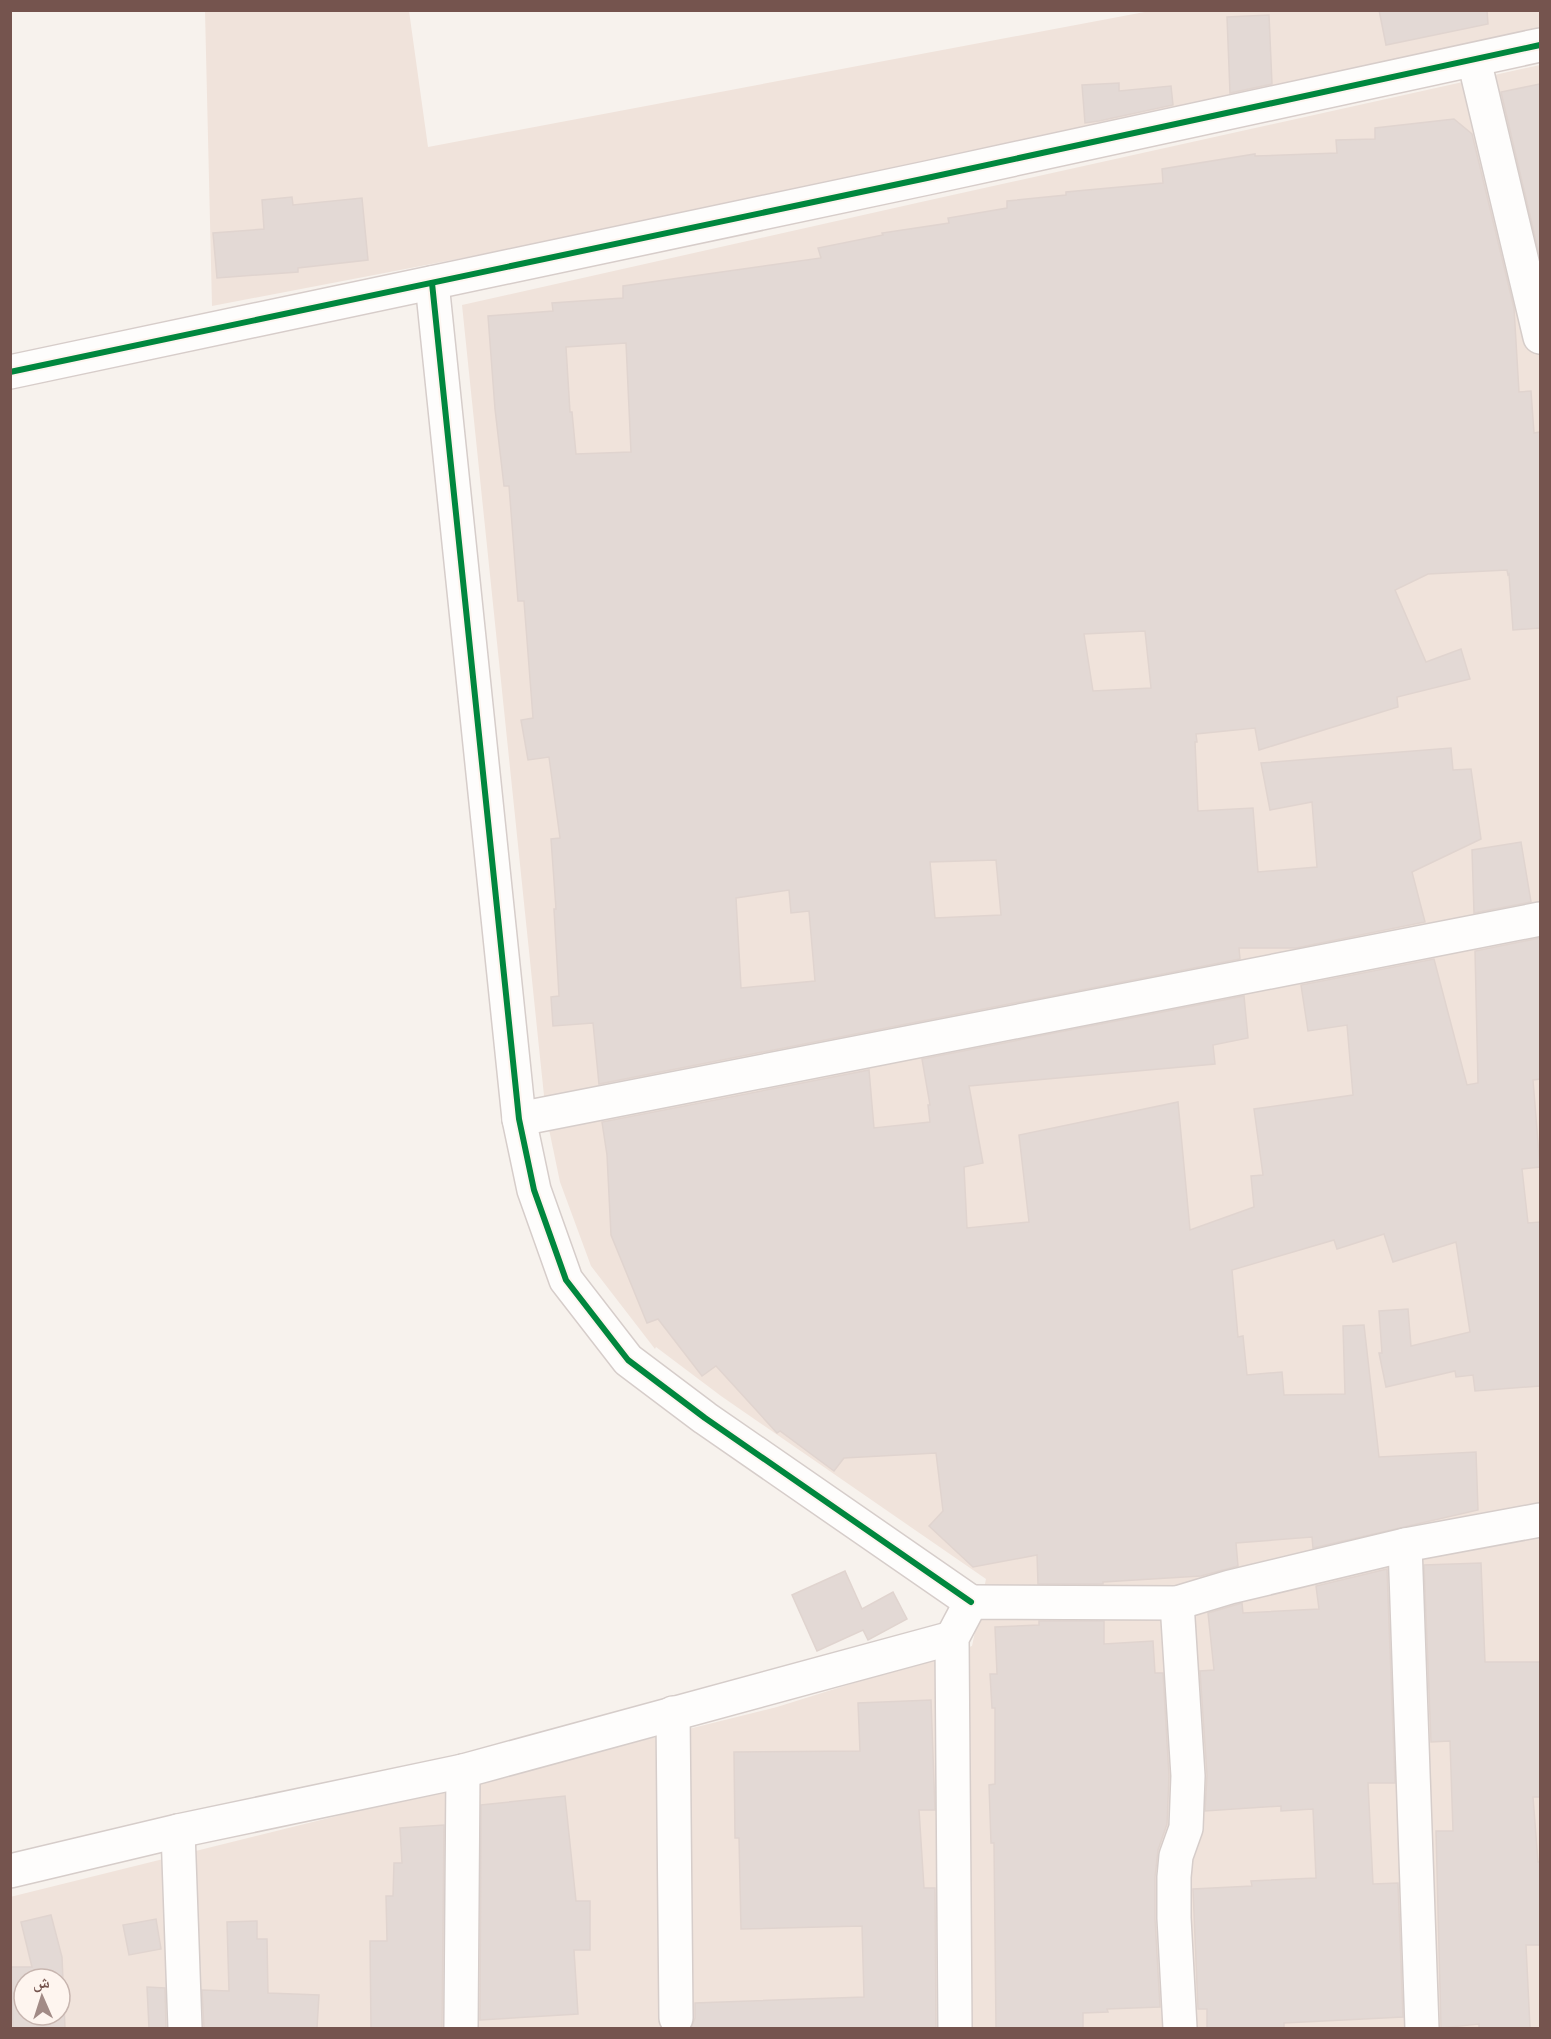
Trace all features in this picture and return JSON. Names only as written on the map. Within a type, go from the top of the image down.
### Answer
[{"type":"street","points":[[10,372],[1540,45]]},
{"type":"street","points":[[1474,60],[1540,337]]},
{"type":"street","points":[[432,283],[519,1119],[534,1190],[566,1280],[628,1360],[705,1418],[971,1602],[1177,1603],[1230,1587],[1405,1545],[1540,1520]]},
{"type":"street","points":[[519,1119],[1540,919]]},
{"type":"street","points":[[1405,1545],[1422,2028]]},
{"type":"street","points":[[955,2028],[952,1638],[971,1602]]},
{"type":"street","points":[[1177,1603],[1188,1776],[1186,1828],[1176,1856],[1174,1877],[1180,2028]]},
{"type":"street","points":[[10,1871],[178,1831],[464,1771],[952,1638]]},
{"type":"street","points":[[673,1713],[676,2018]]},
{"type":"street","points":[[461,2028],[464,1771]]},
{"type":"street","points":[[178,1831],[185,2028]]},
{"type":"shaded area","points":[[205,11],[409,11],[428,147],[1150,11],[1540,11],[1540,34],[1173,122],[212,306]]},
{"type":"shaded area","points":[[1540,65],[1540,2028],[11,2028],[10,1897],[777,1707],[972,1646],[986,1579],[721,1396],[656,1347],[655,1349],[591,1266],[560,1182],[546,1115],[462,305]]},
{"type":"building","points":[[1379,10],[1487,10],[1488,24],[1386,45]]},
{"type":"building","points":[[1269,15],[1272,84],[1230,93],[1227,17]]},
{"type":"building","points":[[1119,83],[1119,91],[1171,86],[1173,105],[1085,123],[1082,85]]},
{"type":"building","points":[[1540,84],[1540,258],[1501,92]]},
{"type":"building","points":[[1454,119],[1472,134],[1514,308],[1519,392],[1531,391],[1534,433],[1540,432],[1540,628],[1513,630],[1507,570],[1428,574],[1395,590],[1426,662],[1461,649],[1470,679],[1397,697],[1398,707],[1259,750],[1255,728],[1196,734],[1198,811],[1253,808],[1258,872],[1317,867],[1312,802],[1270,810],[1261,763],[1451,748],[1453,770],[1471,769],[1481,839],[1412,872],[1425,922],[1296,948],[1239,948],[1240,959],[599,1084],[593,1023],[553,1026],[551,997],[559,996],[551,839],[560,838],[549,757],[528,760],[521,720],[533,718],[524,601],[518,601],[509,486],[504,486],[488,316],[553,311],[552,303],[623,298],[623,286],[821,258],[818,248],[883,235],[882,233],[949,223],[948,218],[1007,208],[1007,201],[1066,195],[1066,192],[1163,183],[1162,169],[1255,154],[1255,156],[1337,153],[1336,140],[1375,139],[1375,128]],"holes":[[[626,343],[631,452],[576,454],[572,412],[570,412],[566,347]],[[1145,631],[1151,688],[1093,691],[1084,634]],[[996,860],[1001,915],[935,918],[930,862]],[[789,890],[791,913],[809,911],[815,981],[741,988],[736,898]]]},
{"type":"building","points":[[292,197],[293,205],[362,198],[368,260],[298,268],[298,272],[217,278],[213,233],[264,229],[262,200]]},
{"type":"building","points":[[1521,842],[1531,902],[1474,913],[1472,850]]},
{"type":"building","points":[[1540,938],[1540,1079],[1533,1080],[1540,1167],[1522,1169],[1528,1223],[1540,1222],[1540,1386],[1475,1391],[1473,1375],[1456,1377],[1455,1371],[1386,1387],[1379,1353],[1382,1353],[1379,1311],[1408,1309],[1411,1346],[1470,1332],[1456,1242],[1393,1262],[1384,1234],[1337,1249],[1334,1240],[1232,1270],[1238,1337],[1243,1336],[1247,1375],[1282,1372],[1284,1395],[1345,1394],[1343,1326],[1364,1325],[1379,1457],[1476,1452],[1478,1510],[1313,1548],[1312,1537],[1236,1543],[1238,1566],[1201,1576],[1103,1582],[1103,1584],[1038,1584],[1037,1555],[973,1567],[929,1526],[943,1511],[936,1453],[844,1458],[834,1471],[780,1431],[777,1433],[716,1366],[702,1376],[658,1319],[647,1323],[611,1235],[607,1155],[602,1122],[869,1070],[874,1128],[930,1122],[928,1105],[930,1105],[922,1059],[1244,996],[1248,1038],[1213,1045],[1215,1064],[969,1086],[983,1163],[964,1167],[967,1228],[1029,1222],[1019,1135],[1178,1102],[1190,1230],[1254,1207],[1251,1176],[1263,1175],[1254,1109],[1353,1095],[1347,1025],[1308,1031],[1301,985],[1434,959],[1467,1085],[1478,1083],[1475,951]]},
{"type":"building","points":[[1481,1563],[1485,1662],[1540,1662],[1540,1797],[1533,1797],[1538,1862],[1540,1862],[1540,1945],[1526,1945],[1530,2028],[1479,2028],[1479,2024],[1441,2028],[1436,1831],[1453,1831],[1450,1741],[1431,1742],[1424,1565]]},
{"type":"building","points":[[1387,1569],[1395,1783],[1368,1783],[1373,1884],[1398,1883],[1403,2017],[1284,2023],[1284,2028],[1207,2028],[1207,2009],[1198,2009],[1193,1889],[1252,1886],[1251,1881],[1316,1878],[1313,1809],[1281,1811],[1281,1806],[1205,1811],[1207,1775],[1200,1671],[1214,1670],[1208,1613],[1242,1603],[1243,1613],[1319,1609],[1316,1586]]},
{"type":"building","points":[[845,1571],[862,1609],[893,1592],[907,1619],[868,1640],[863,1630],[817,1651],[792,1595]]},
{"type":"building","points":[[1039,1621],[1104,1621],[1104,1644],[1153,1641],[1155,1673],[1163,1673],[1169,1776],[1167,1824],[1158,1850],[1155,1877],[1160,2007],[1107,2009],[1108,2012],[1083,2013],[1083,2028],[996,2028],[994,1843],[991,1843],[989,1785],[995,1784],[995,1708],[992,1708],[990,1674],[997,1674],[995,1627],[1039,1625]]},
{"type":"building","points":[[931,1700],[935,1810],[919,1810],[924,1888],[935,1888],[936,2028],[691,2028],[695,2018],[695,2003],[864,1997],[862,1926],[741,1929],[739,1838],[735,1838],[734,1752],[860,1751],[858,1703]]},
{"type":"building","points":[[565,1796],[576,1901],[590,1901],[590,1950],[574,1950],[578,2014],[480,2020],[481,1805]]},
{"type":"building","points":[[444,1825],[442,2028],[371,2028],[370,1941],[387,1941],[386,1896],[393,1896],[394,1863],[402,1863],[400,1828]]},
{"type":"building","points":[[51,1915],[62,1967],[32,1967],[21,1922]]},
{"type":"building","points":[[156,1919],[161,1949],[129,1955],[123,1925]]},
{"type":"building","points":[[257,1921],[257,1939],[267,1939],[268,1993],[319,1995],[317,2028],[204,2028],[202,1990],[229,1991],[227,1922]]},
{"type":"building","points":[[147,1987],[165,1988],[166,2028],[149,2028]]},
{"type":"building","points":[[13,2027],[65,2028],[13,2028]]},
{"type":"cycle path","points":[[10,372],[927,178],[1540,45]]},
{"type":"cycle path","points":[[432,283],[519,1119],[534,1190],[566,1280],[628,1360],[705,1418],[971,1602]]}]
